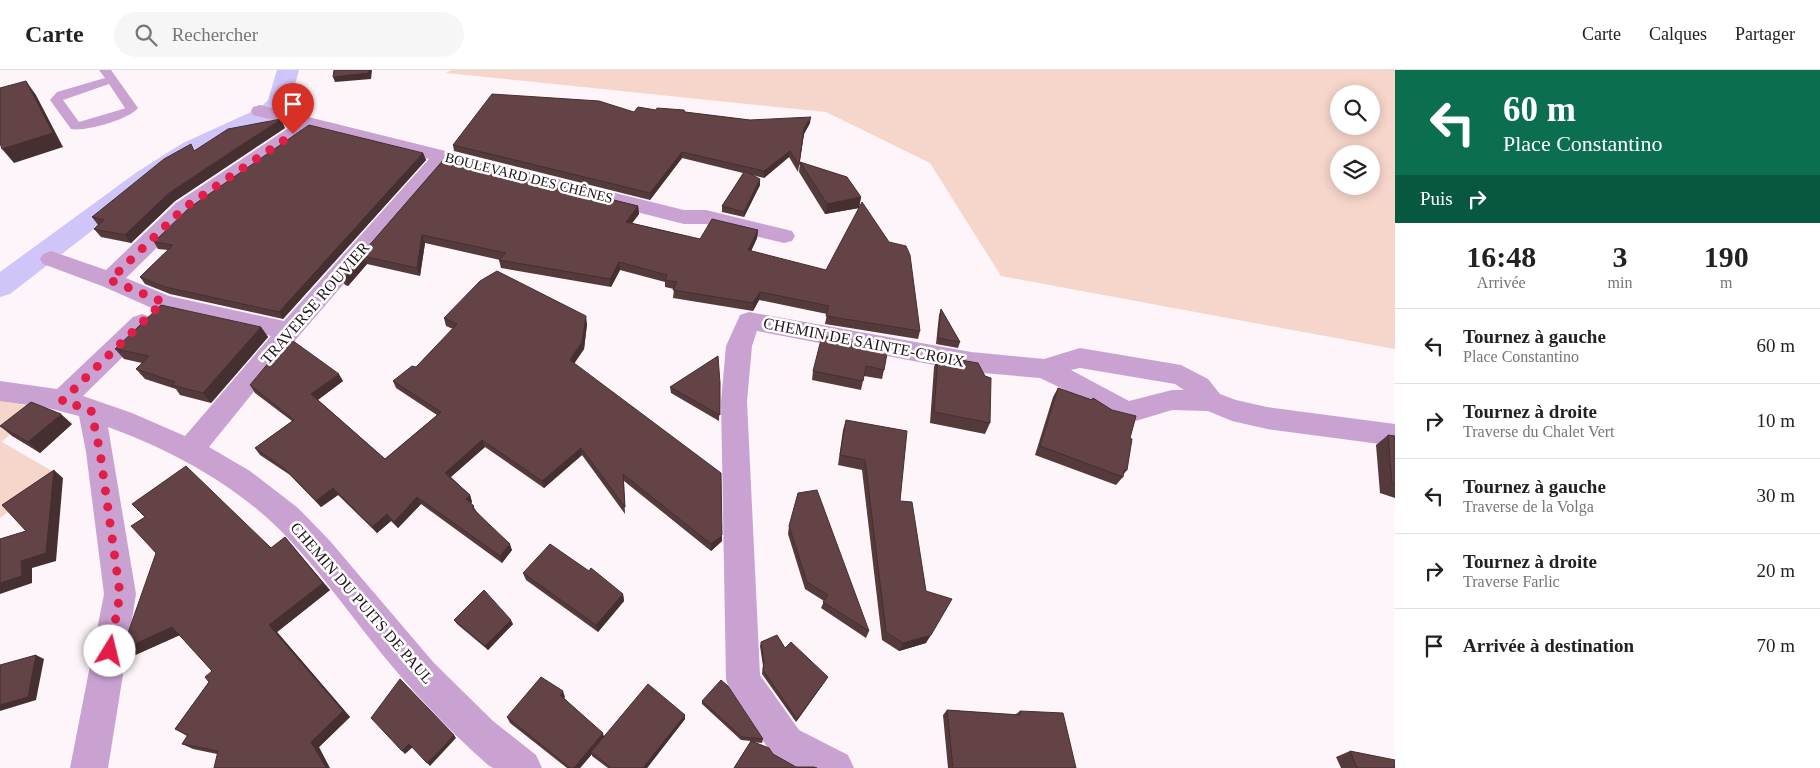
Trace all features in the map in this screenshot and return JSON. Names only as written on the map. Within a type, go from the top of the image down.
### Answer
[{"type":"street","name":"BOULEVARD DES CHÊNES","points":[[267,113],[684,217],[706,217],[784,236]]},
{"type":"street","points":[[110,280],[184,208],[309,123]]},
{"type":"street","name":"TRAVERSE ROUVIER","points":[[189,451],[289,331],[443,156]]},
{"type":"street","points":[[51,259],[110,280],[163,302],[289,331]]},
{"type":"street","points":[[89,768],[120,594],[100,452],[77,406],[163,302]]},
{"type":"street","name":"CHEMIN DE SAINTE-CROIX","points":[[835,768],[786,743],[743,680],[734,401],[739,346],[749,321],[971,362],[1044,369],[1072,382],[1117,409],[1129,412],[1172,400],[1210,401],[1232,410],[1267,418],[1395,435]]},
{"type":"street","points":[[1044,369],[1080,358],[1181,375],[1199,386],[1210,401]]},
{"type":"street","name":"CHEMIN DU PUITS DE PAUL","points":[[0,391],[77,406],[143,429],[231,474],[287,517],[436,689],[491,745],[523,768]]},
{"type":"lane","points":[[108,75],[132,108],[128,112],[86,125],[76,126],[56,100],[61,95],[108,75]]},
{"type":"shaded area","points":[[451,70],[1395,70],[1395,349],[1001,276],[930,163],[826,112],[446,73]]},
{"type":"shaded area","points":[[0,400],[36,408],[2,442],[59,475],[0,518]]},
{"type":"building","points":[[334,70],[369,70],[369,73],[333,77]]},
{"type":"building","points":[[26,81],[53,133],[2,149],[0,143],[0,88]]},
{"type":"building","points":[[492,94],[599,101],[634,112],[638,107],[656,110],[657,108],[684,110],[685,112],[750,120],[811,117],[804,128],[799,165],[790,151],[764,171],[682,152],[650,193],[453,145]]},
{"type":"building","points":[[281,119],[169,193],[125,235],[94,229],[104,220],[92,217],[164,159],[191,144],[194,151],[228,129]]},
{"type":"building","points":[[309,125],[423,153],[279,312],[165,287],[140,277],[173,245],[154,242],[189,208]]},
{"type":"building","points":[[445,158],[638,206],[626,222],[700,239],[712,219],[758,230],[748,250],[826,270],[862,202],[889,242],[906,246],[910,255],[920,331],[826,316],[829,306],[760,292],[753,303],[673,290],[677,282],[665,280],[667,275],[619,262],[610,279],[499,260],[506,253],[422,235],[417,268],[363,256],[345,278],[341,278]]},
{"type":"building","points":[[800,162],[847,177],[861,197],[827,204]]},
{"type":"building","points":[[745,171],[760,179],[744,212],[722,206]]},
{"type":"building","points":[[497,271],[586,316],[582,342],[570,360],[721,473],[722,535],[711,544],[623,474],[625,507],[581,448],[542,481],[482,440],[445,473],[470,495],[466,499],[474,506],[472,508],[510,544],[500,556],[417,497],[394,522],[387,514],[372,527],[333,488],[316,501],[285,469],[255,448],[294,420],[250,385],[289,338],[339,374],[311,394],[385,459],[441,412],[393,381],[412,366],[416,367],[457,324],[444,318],[480,281]]},
{"type":"building","points":[[161,305],[261,327],[203,393],[172,385],[175,382],[136,369],[149,356],[115,349]]},
{"type":"building","points":[[941,309],[960,342],[938,338]]},
{"type":"building","points":[[822,336],[888,348],[884,370],[866,366],[863,381],[813,371]]},
{"type":"building","points":[[718,356],[720,383],[720,415],[670,387]]},
{"type":"building","points":[[938,356],[978,363],[985,376],[991,378],[990,423],[934,412]]},
{"type":"building","points":[[1058,388],[1092,400],[1093,398],[1112,410],[1136,416],[1130,438],[1132,439],[1127,470],[1124,470],[1123,477],[1040,446]]},
{"type":"building","points":[[31,402],[61,414],[28,442],[0,426]]},
{"type":"building","points":[[846,420],[907,431],[900,501],[912,502],[926,591],[952,599],[931,635],[903,643],[886,632],[865,460],[840,455]]},
{"type":"building","points":[[1388,435],[1395,436],[1395,484],[1392,483]]},
{"type":"building","points":[[186,466],[271,548],[285,537],[323,583],[269,625],[343,711],[311,742],[326,768],[214,768],[218,751],[182,744],[188,735],[175,729],[209,682],[205,677],[212,671],[172,627],[122,650],[156,553],[131,526],[145,517],[132,504]]},
{"type":"building","points":[[54,470],[46,553],[21,561],[22,576],[0,583],[0,539],[26,531],[2,505]]},
{"type":"building","points":[[817,490],[869,631],[823,602],[828,595],[807,582],[789,526],[798,493]]},
{"type":"building","points":[[550,544],[589,571],[591,568],[623,594],[596,625],[523,573]]},
{"type":"building","points":[[484,590],[511,620],[485,646],[454,620]]},
{"type":"building","points":[[777,635],[785,648],[791,642],[828,677],[797,719],[763,670],[764,662],[761,642]]},
{"type":"building","points":[[36,655],[28,697],[0,705],[0,665]]},
{"type":"building","points":[[541,677],[563,691],[560,695],[603,733],[574,768],[570,768],[507,717]]},
{"type":"building","points":[[400,679],[454,735],[427,763],[409,744],[402,751],[371,718]]},
{"type":"building","points":[[721,680],[728,686],[763,739],[742,737],[702,701]]},
{"type":"building","points":[[648,684],[685,715],[643,768],[611,768],[591,752]]},
{"type":"building","points":[[947,710],[1020,715],[1020,711],[1063,713],[1076,768],[953,768]]},
{"type":"building","points":[[751,741],[769,748],[773,754],[796,767],[817,768],[734,768]]},
{"type":"building","points":[[1350,751],[1395,760],[1395,768],[1357,768]]},
{"type":"waterway","points":[[0,287],[146,177],[192,148],[268,113],[279,103],[288,70]]},
{"type":"route","points":[[110,651],[120,594],[100,452],[91,410],[62,401],[163,302],[110,280],[184,208],[293,134]]}]
